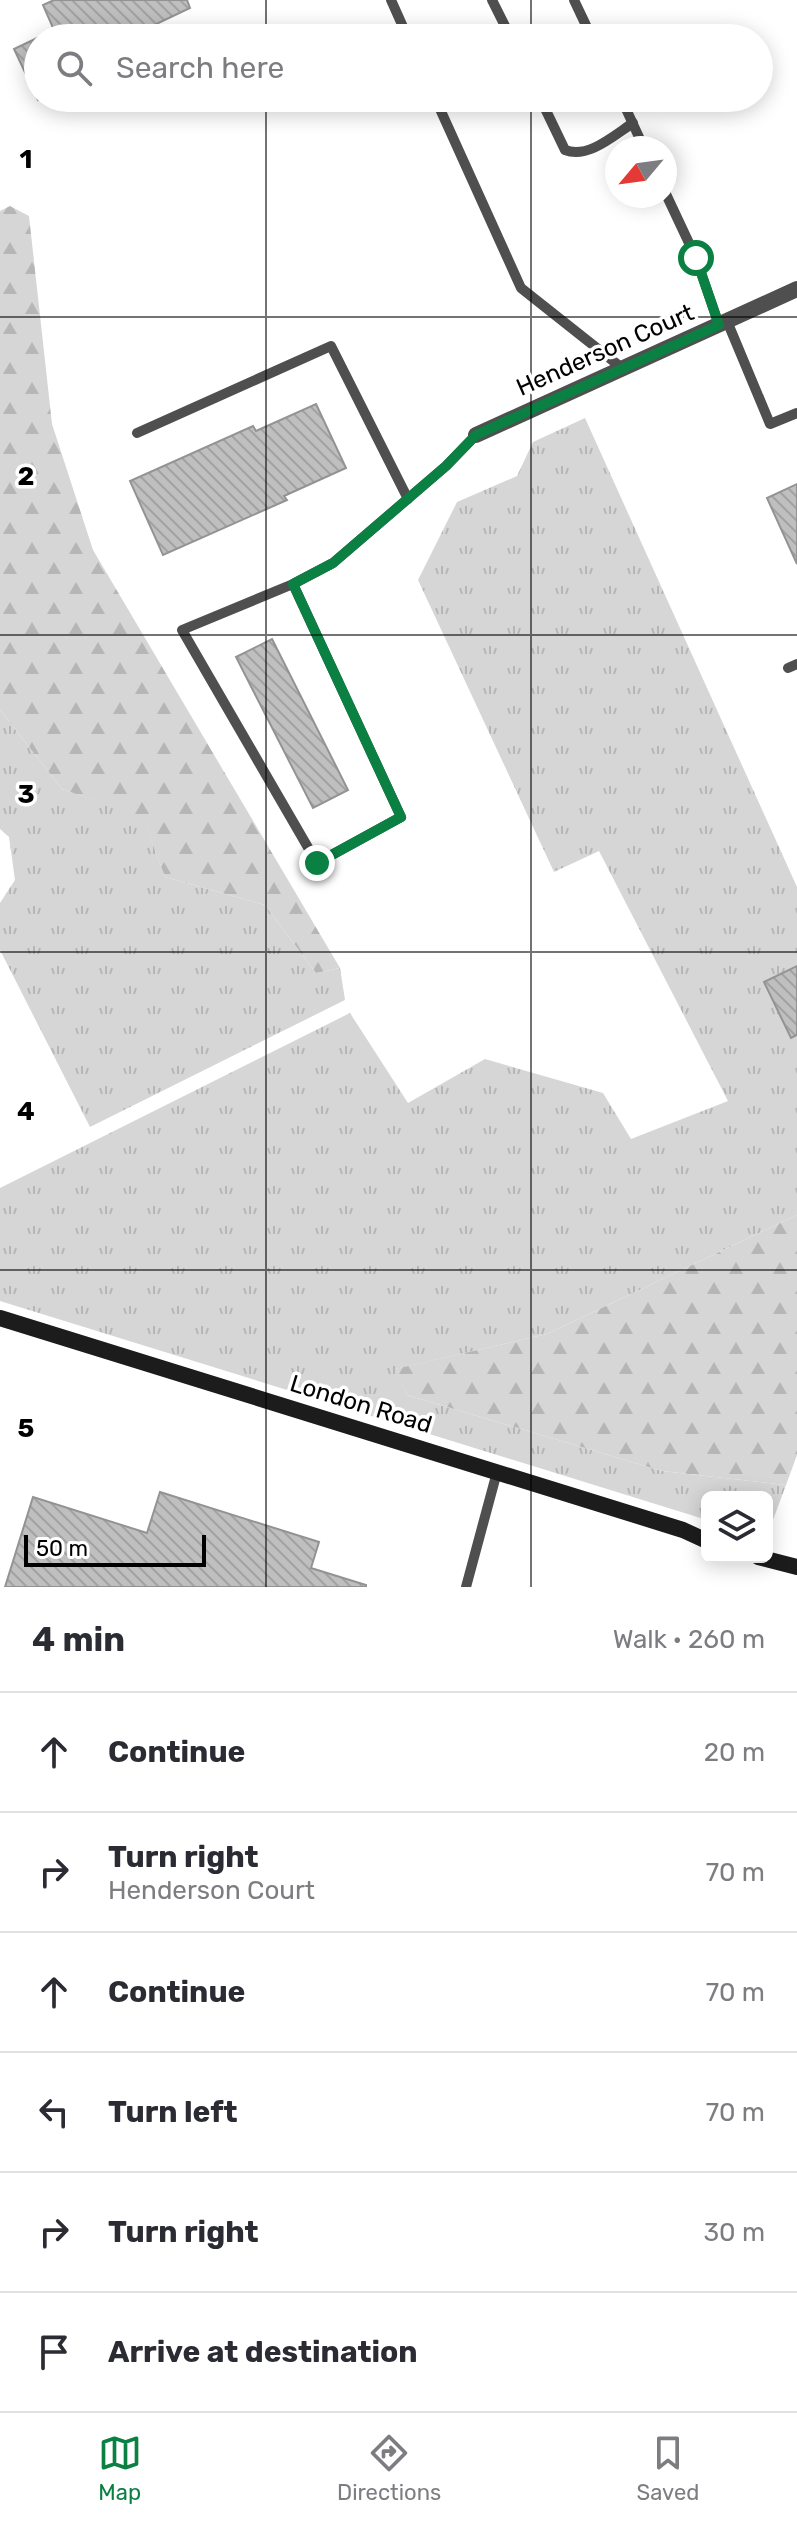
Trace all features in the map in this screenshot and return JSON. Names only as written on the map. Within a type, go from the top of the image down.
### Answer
[{"type":"street","name":"Henderson Court","points":[[476,435],[797,289]]},
{"type":"street","name":"London Road","points":[[0,1318],[683,1530],[701,1538]]},
{"type":"street","points":[[773,1561],[797,1567]]},
{"type":"lane","points":[[391,0],[402,24]]},
{"type":"lane","points":[[492,0],[504,24]]},
{"type":"lane","points":[[574,0],[585,24]]},
{"type":"lane","points":[[441,112],[521,288],[622,368]]},
{"type":"lane","points":[[547,112],[565,150],[576,154],[589,150],[633,123]]},
{"type":"lane","points":[[628,112],[639,136]]},
{"type":"lane","points":[[673,208],[770,424],[797,413]]},
{"type":"lane","points":[[137,433],[331,346],[408,499]]},
{"type":"lane","points":[[293,584],[401,817],[317,863],[182,630],[293,584],[333,563],[446,466],[476,435]]},
{"type":"lane","points":[[466,1587],[497,1472]]},
{"type":"green space","points":[[10,206],[29,216],[52,424],[93,550],[340,968],[316,973],[265,905],[165,877],[143,818],[62,789],[0,710],[0,211]]},
{"type":"green space","points":[[585,418],[797,887],[797,1215],[547,1334],[396,1369],[407,1395],[662,1471],[786,1485],[773,1520],[773,1491],[701,1491],[701,1518],[0,1301],[0,1188],[350,1013],[408,1103],[485,1059],[603,1093],[631,1139],[728,1101],[599,851],[554,872],[418,580],[457,502],[517,476],[533,442]]},
{"type":"green space","points":[[0,710],[62,789],[143,817],[165,877],[265,905],[316,973],[340,968],[345,1000],[90,1127],[0,950],[0,903],[15,880],[9,837],[0,829]]},
{"type":"green space","points":[[797,1215],[797,1455],[786,1485],[662,1471],[407,1395],[395,1369],[547,1334]]},
{"type":"building","points":[[54,0],[187,0],[190,8],[156,24],[51,24],[43,5]]},
{"type":"building","points":[[24,44],[24,70],[14,49]]},
{"type":"building","points":[[316,404],[346,468],[284,496],[287,500],[163,555],[130,481],[253,426],[256,431]]},
{"type":"building","points":[[797,484],[797,564],[767,498]]},
{"type":"building","points":[[272,639],[348,790],[313,808],[236,657]]},
{"type":"building","points":[[797,966],[797,1035],[791,1038],[764,982]]},
{"type":"building","points":[[160,1492],[319,1542],[311,1568],[366,1587],[5,1587],[33,1497],[147,1533]]},
{"type":"route","points":[[317,863],[401,817],[293,584],[333,563],[446,466],[476,435],[719,325],[696,258]]}]
